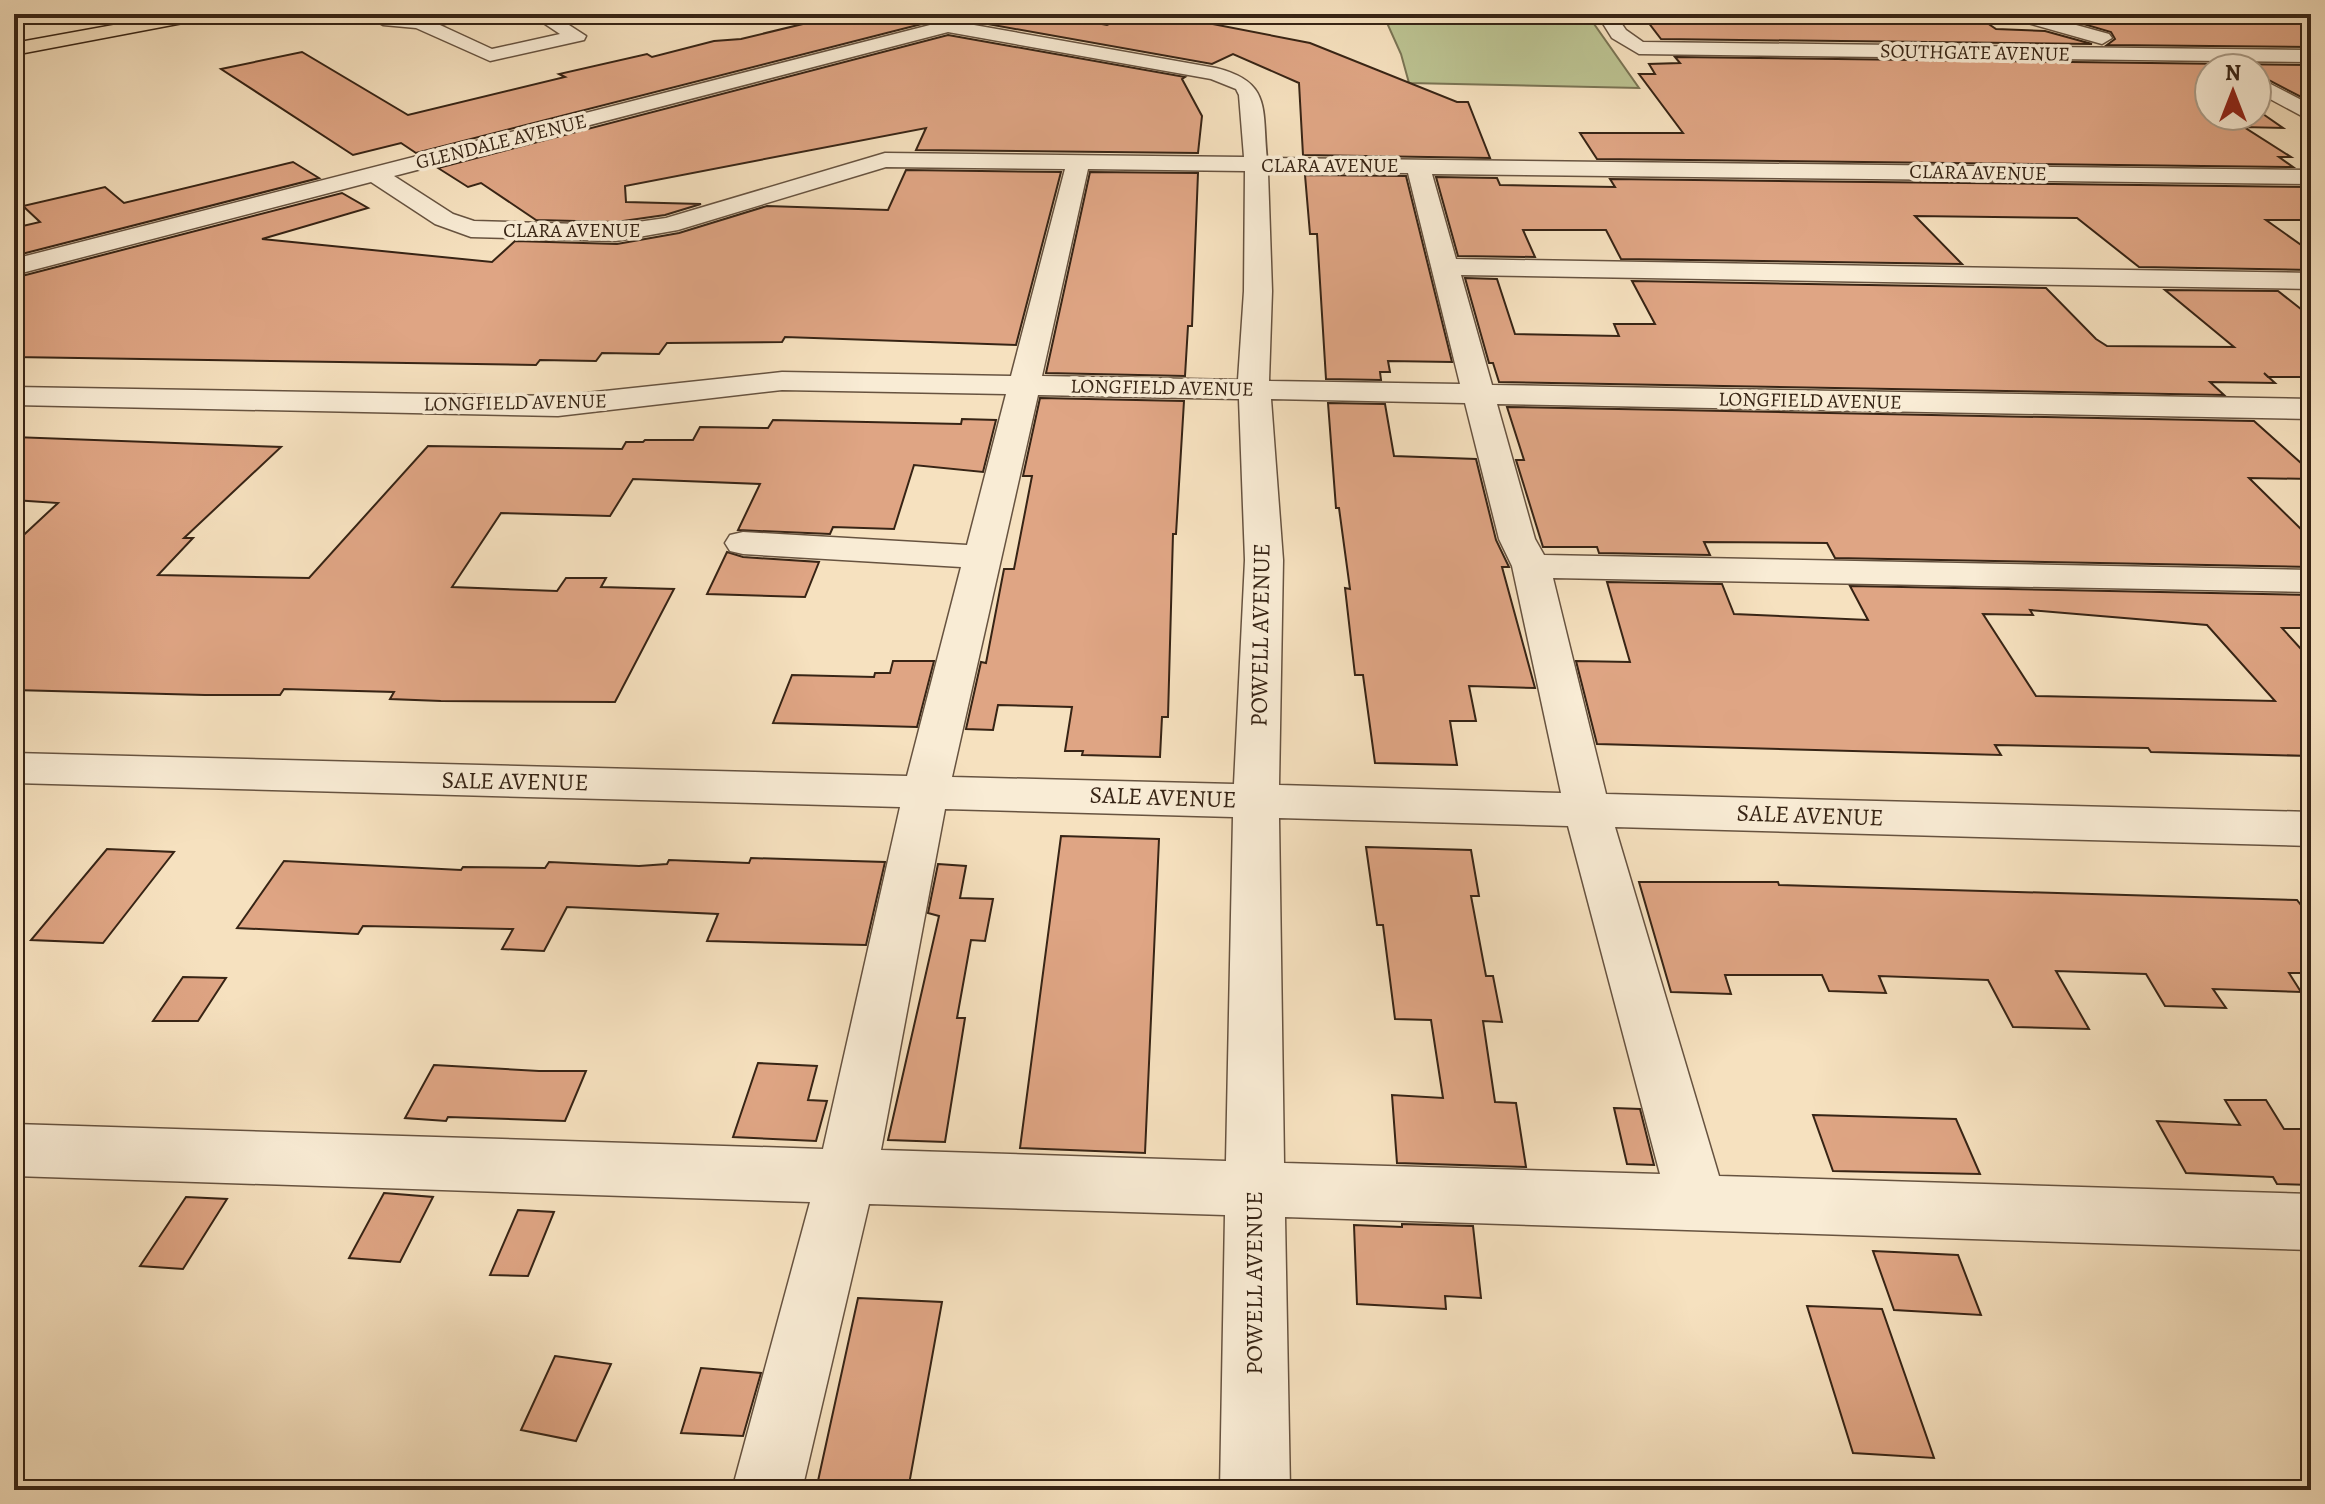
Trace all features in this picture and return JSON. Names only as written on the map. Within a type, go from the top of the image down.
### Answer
[{"type":"main road","points":[[14,49],[204,14]]},
{"type":"street","points":[[372,14],[379,19],[421,23],[467,14]]},
{"type":"street","points":[[421,23],[490,55],[577,36],[539,14]]},
{"type":"street","name":"GLENDALE AVENUE","points":[[14,267],[988,14]]},
{"type":"street","name":"SOUTHGATE AVENUE","points":[[1606,14],[1619,34],[1639,48],[2311,56]]},
{"type":"street","points":[[2016,14],[2193,63]]},
{"type":"street","points":[[2057,25],[2093,17]]},
{"type":"street","name":"POWELL AVENUE","points":[[948,26],[1206,72],[1235,80],[1247,88],[1250,95],[1258,291],[1254,389],[1264,560],[1256,800],[1255,1490]]},
{"type":"street","points":[[2273,92],[2311,114]]},
{"type":"street","name":"CLARA AVENUE","points":[[375,174],[456,225],[503,231],[616,233],[669,225],[875,162],[2311,177]]},
{"type":"street","points":[[767,1490],[846,1178],[926,791],[1078,163]]},
{"type":"street","points":[[1418,166],[1517,539],[1531,566],[1587,809],[1698,1204]]},
{"type":"street","points":[[1446,267],[2311,281]]},
{"type":"street","name":"LONGFIELD AVENUE","points":[[14,396],[558,406],[609,402],[745,382],[1025,384],[2311,409]]},
{"type":"street","points":[[743,543],[982,557]]},
{"type":"street","points":[[1531,566],[2311,581]]},
{"type":"street","name":"SALE AVENUE","points":[[14,768],[2311,829]]},
{"type":"street","points":[[14,1150],[2311,1222]]},
{"type":"green space","points":[[1383,14],[1587,14],[1639,88],[1409,83],[1401,54]]},
{"type":"building","points":[[844,14],[961,14],[416,153],[401,143],[353,155],[221,69],[302,52],[408,115],[565,77],[559,74],[647,54],[652,57],[714,41],[741,39]]},
{"type":"building","points":[[984,14],[1063,14],[1063,17],[1107,25],[1130,14],[1140,14],[1192,20],[1310,43],[1457,102],[1468,102],[1490,158],[1303,155],[1299,83],[1233,54],[1212,64],[982,23],[987,20]]},
{"type":"building","points":[[1780,14],[1974,14],[1996,29],[2045,31],[2092,44],[1661,39],[1648,22],[1790,24]]},
{"type":"building","points":[[2063,14],[2270,14],[2311,24],[2311,47],[2107,45],[2115,39],[2111,32],[2063,18]]},
{"type":"building","points":[[948,35],[1185,77],[1182,79],[1202,116],[1198,153],[916,150],[926,128],[625,186],[626,202],[701,204],[665,215],[616,222],[536,220],[481,183],[468,187],[438,168]]},
{"type":"building","points":[[1675,57],[2193,64],[2193,132],[2252,132],[2291,157],[2279,157],[2293,167],[1597,159],[1580,133],[1683,133],[1639,74],[1655,74],[1649,64],[1680,63]]},
{"type":"building","points":[[2273,65],[2311,65],[2311,102],[2273,82]]},
{"type":"building","points":[[293,162],[319,178],[14,256],[14,228],[40,222],[23,206],[105,187],[124,203]]},
{"type":"building","points":[[906,170],[1061,172],[1016,345],[785,337],[782,342],[667,343],[659,354],[602,353],[596,361],[540,360],[536,365],[14,357],[14,278],[342,193],[368,208],[262,239],[492,262],[515,241],[617,244],[679,233],[767,206],[888,210]]},
{"type":"building","points":[[1090,172],[1198,173],[1192,326],[1188,326],[1185,376],[1046,373]]},
{"type":"building","points":[[1305,175],[1406,176],[1452,362],[1388,361],[1390,372],[1380,372],[1381,380],[1326,379],[1317,234],[1310,234]]},
{"type":"building","points":[[1436,177],[1497,178],[1500,185],[1615,187],[1610,179],[2311,187],[2311,220],[2266,220],[2311,252],[2311,270],[2139,267],[2077,218],[1915,216],[1962,264],[1621,259],[1606,230],[1523,230],[1535,257],[1458,256]]},
{"type":"building","points":[[1465,278],[1497,279],[1515,334],[1619,336],[1614,324],[1655,324],[1632,281],[2046,288],[2096,339],[2107,346],[2234,347],[2165,290],[2278,291],[2311,317],[2311,377],[2268,377],[2275,383],[2210,382],[2224,395],[1499,382],[1493,363],[1489,363]]},
{"type":"building","points":[[1040,398],[1184,401],[1176,534],[1173,534],[1168,717],[1162,717],[1160,757],[1082,755],[1083,751],[1065,751],[1072,707],[998,705],[993,730],[966,729],[981,662],[986,663],[1004,569],[1014,569],[1032,476],[1023,476]]},
{"type":"building","points":[[1328,403],[1385,404],[1394,456],[1476,459],[1496,540],[1509,567],[1502,567],[1535,688],[1469,686],[1476,721],[1450,721],[1457,765],[1375,763],[1363,675],[1355,675],[1345,588],[1350,589],[1339,508],[1336,508]]},
{"type":"building","points":[[1507,407],[2254,421],[2311,472],[2311,479],[2249,478],[2311,539],[2311,567],[1835,558],[1827,543],[1704,542],[1710,555],[1599,553],[1597,547],[1543,547],[1516,460],[1524,460]]},
{"type":"building","points":[[962,419],[996,420],[983,472],[914,465],[894,529],[833,527],[830,534],[738,530],[760,484],[633,479],[610,516],[501,513],[452,587],[557,591],[566,578],[606,578],[601,587],[674,589],[615,702],[390,699],[394,692],[284,689],[280,695],[14,690],[14,544],[58,503],[14,500],[14,437],[281,447],[184,538],[193,538],[158,575],[309,578],[428,446],[622,449],[626,442],[693,440],[700,427],[768,428],[773,420],[961,424]]},
{"type":"building","points":[[727,552],[743,557],[819,562],[805,597],[707,594]]},
{"type":"building","points":[[1607,582],[1722,584],[1734,614],[1868,620],[1850,586],[2311,595],[2311,628],[2282,628],[2311,660],[2311,756],[1995,745],[2001,755],[1597,744],[1576,661],[1630,662]],"holes":[[[2030,610],[2207,625],[2275,701],[2036,696],[1983,614],[2033,615]]]},
{"type":"building","points":[[893,661],[934,661],[917,727],[773,723],[792,675],[874,677],[875,673],[890,673]]},
{"type":"building","points":[[1061,836],[1159,839],[1145,1153],[1020,1148]]},
{"type":"building","points":[[1366,847],[1471,850],[1479,896],[1471,896],[1486,976],[1493,976],[1502,1022],[1483,1021],[1495,1102],[1516,1103],[1526,1167],[1397,1163],[1392,1095],[1443,1098],[1431,1020],[1395,1019],[1383,925],[1377,925]]},
{"type":"building","points":[[107,849],[174,852],[103,943],[31,940]]},
{"type":"building","points":[[751,858],[885,862],[866,945],[707,941],[718,914],[567,907],[544,951],[502,949],[513,929],[363,926],[358,934],[237,928],[284,861],[461,870],[463,867],[545,868],[549,862],[639,866],[667,864],[669,860],[749,863]]},
{"type":"building","points":[[938,864],[966,866],[960,898],[993,899],[985,941],[971,940],[957,1018],[965,1018],[945,1142],[888,1140],[939,916],[928,913]]},
{"type":"building","points":[[1639,882],[1778,882],[1779,885],[2297,900],[2311,918],[2311,973],[2289,973],[2301,992],[2213,989],[2226,1008],[2165,1006],[2146,974],[2056,971],[2089,1029],[2013,1027],[1988,980],[1879,976],[1886,993],[1829,991],[1822,975],[1725,975],[1731,994],[1671,992]]},
{"type":"building","points":[[183,977],[226,978],[198,1021],[153,1021]]},
{"type":"building","points":[[758,1063],[817,1066],[808,1100],[827,1101],[816,1141],[733,1137]]},
{"type":"building","points":[[434,1065],[586,1071],[565,1121],[405,1118]]},
{"type":"building","points":[[2225,1100],[2266,1100],[2284,1129],[2311,1129],[2311,1185],[2277,1184],[2273,1177],[2186,1173],[2157,1121],[2240,1125]]},
{"type":"building","points":[[1614,1108],[1640,1109],[1654,1165],[1627,1164]]},
{"type":"building","points":[[1813,1115],[1956,1119],[1980,1174],[1833,1171]]},
{"type":"building","points":[[384,1193],[433,1197],[400,1262],[349,1258]]},
{"type":"building","points":[[186,1197],[227,1199],[183,1269],[140,1266]]},
{"type":"building","points":[[518,1210],[554,1212],[528,1276],[490,1275]]},
{"type":"building","points":[[1402,1224],[1473,1226],[1481,1298],[1445,1296],[1446,1309],[1357,1304],[1354,1225],[1402,1227]]},
{"type":"building","points":[[1873,1251],[1958,1255],[1981,1315],[1894,1310]]},
{"type":"building","points":[[858,1298],[942,1302],[908,1490],[816,1490]]},
{"type":"building","points":[[1807,1306],[1882,1309],[1934,1458],[1853,1453]]},
{"type":"building","points":[[555,1356],[611,1364],[576,1441],[521,1430]]},
{"type":"building","points":[[701,1368],[761,1373],[743,1436],[681,1433]]}]
